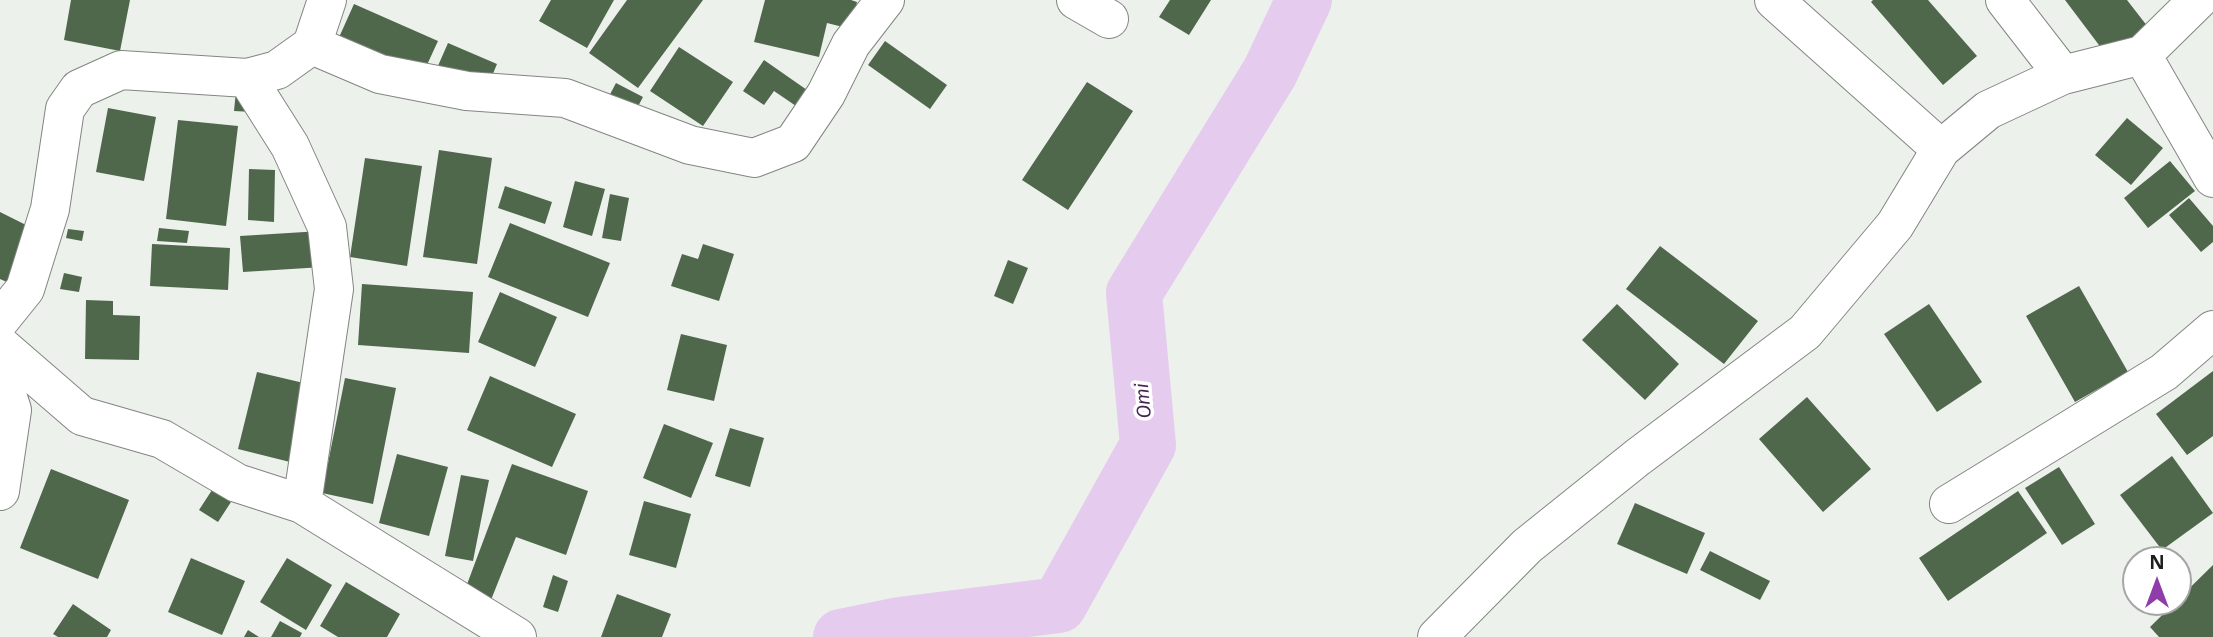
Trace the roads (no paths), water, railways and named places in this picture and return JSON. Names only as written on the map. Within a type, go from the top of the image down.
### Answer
[{"type":"street","points":[[0,320],[25,289],[50,209],[65,109],[79,89],[121,70],[247,78],[277,70],[312,45],[327,0]]},
{"type":"street","points":[[312,45],[380,74],[467,90],[565,98],[690,145],[754,158],[793,143],[826,94],[851,44],[885,0]]},
{"type":"street","points":[[1076,0],[1109,19]]},
{"type":"street","points":[[1774,0],[1941,149]]},
{"type":"street","points":[[2005,0],[2063,75]]},
{"type":"street","points":[[1437,637],[1527,546],[1638,457],[1746,379],[1805,332],[1895,225],[1941,149],[1987,110],[2063,75],[2142,55],[2198,0]]},
{"type":"street","points":[[2142,55],[2213,178]]},
{"type":"street","points":[[247,78],[290,146],[327,227],[334,289],[302,504]]},
{"type":"street","points":[[1949,504],[2164,372],[2213,330]]},
{"type":"street","points":[[0,345],[82,416],[162,439],[237,484],[302,504],[517,637]]},
{"type":"street","points":[[0,373],[12,410],[0,491]]},
{"type":"waterway","name":"Omi","points":[[841,637],[900,625],[1059,605],[1148,445],[1134,293],[1270,72],[1304,0]]}]
